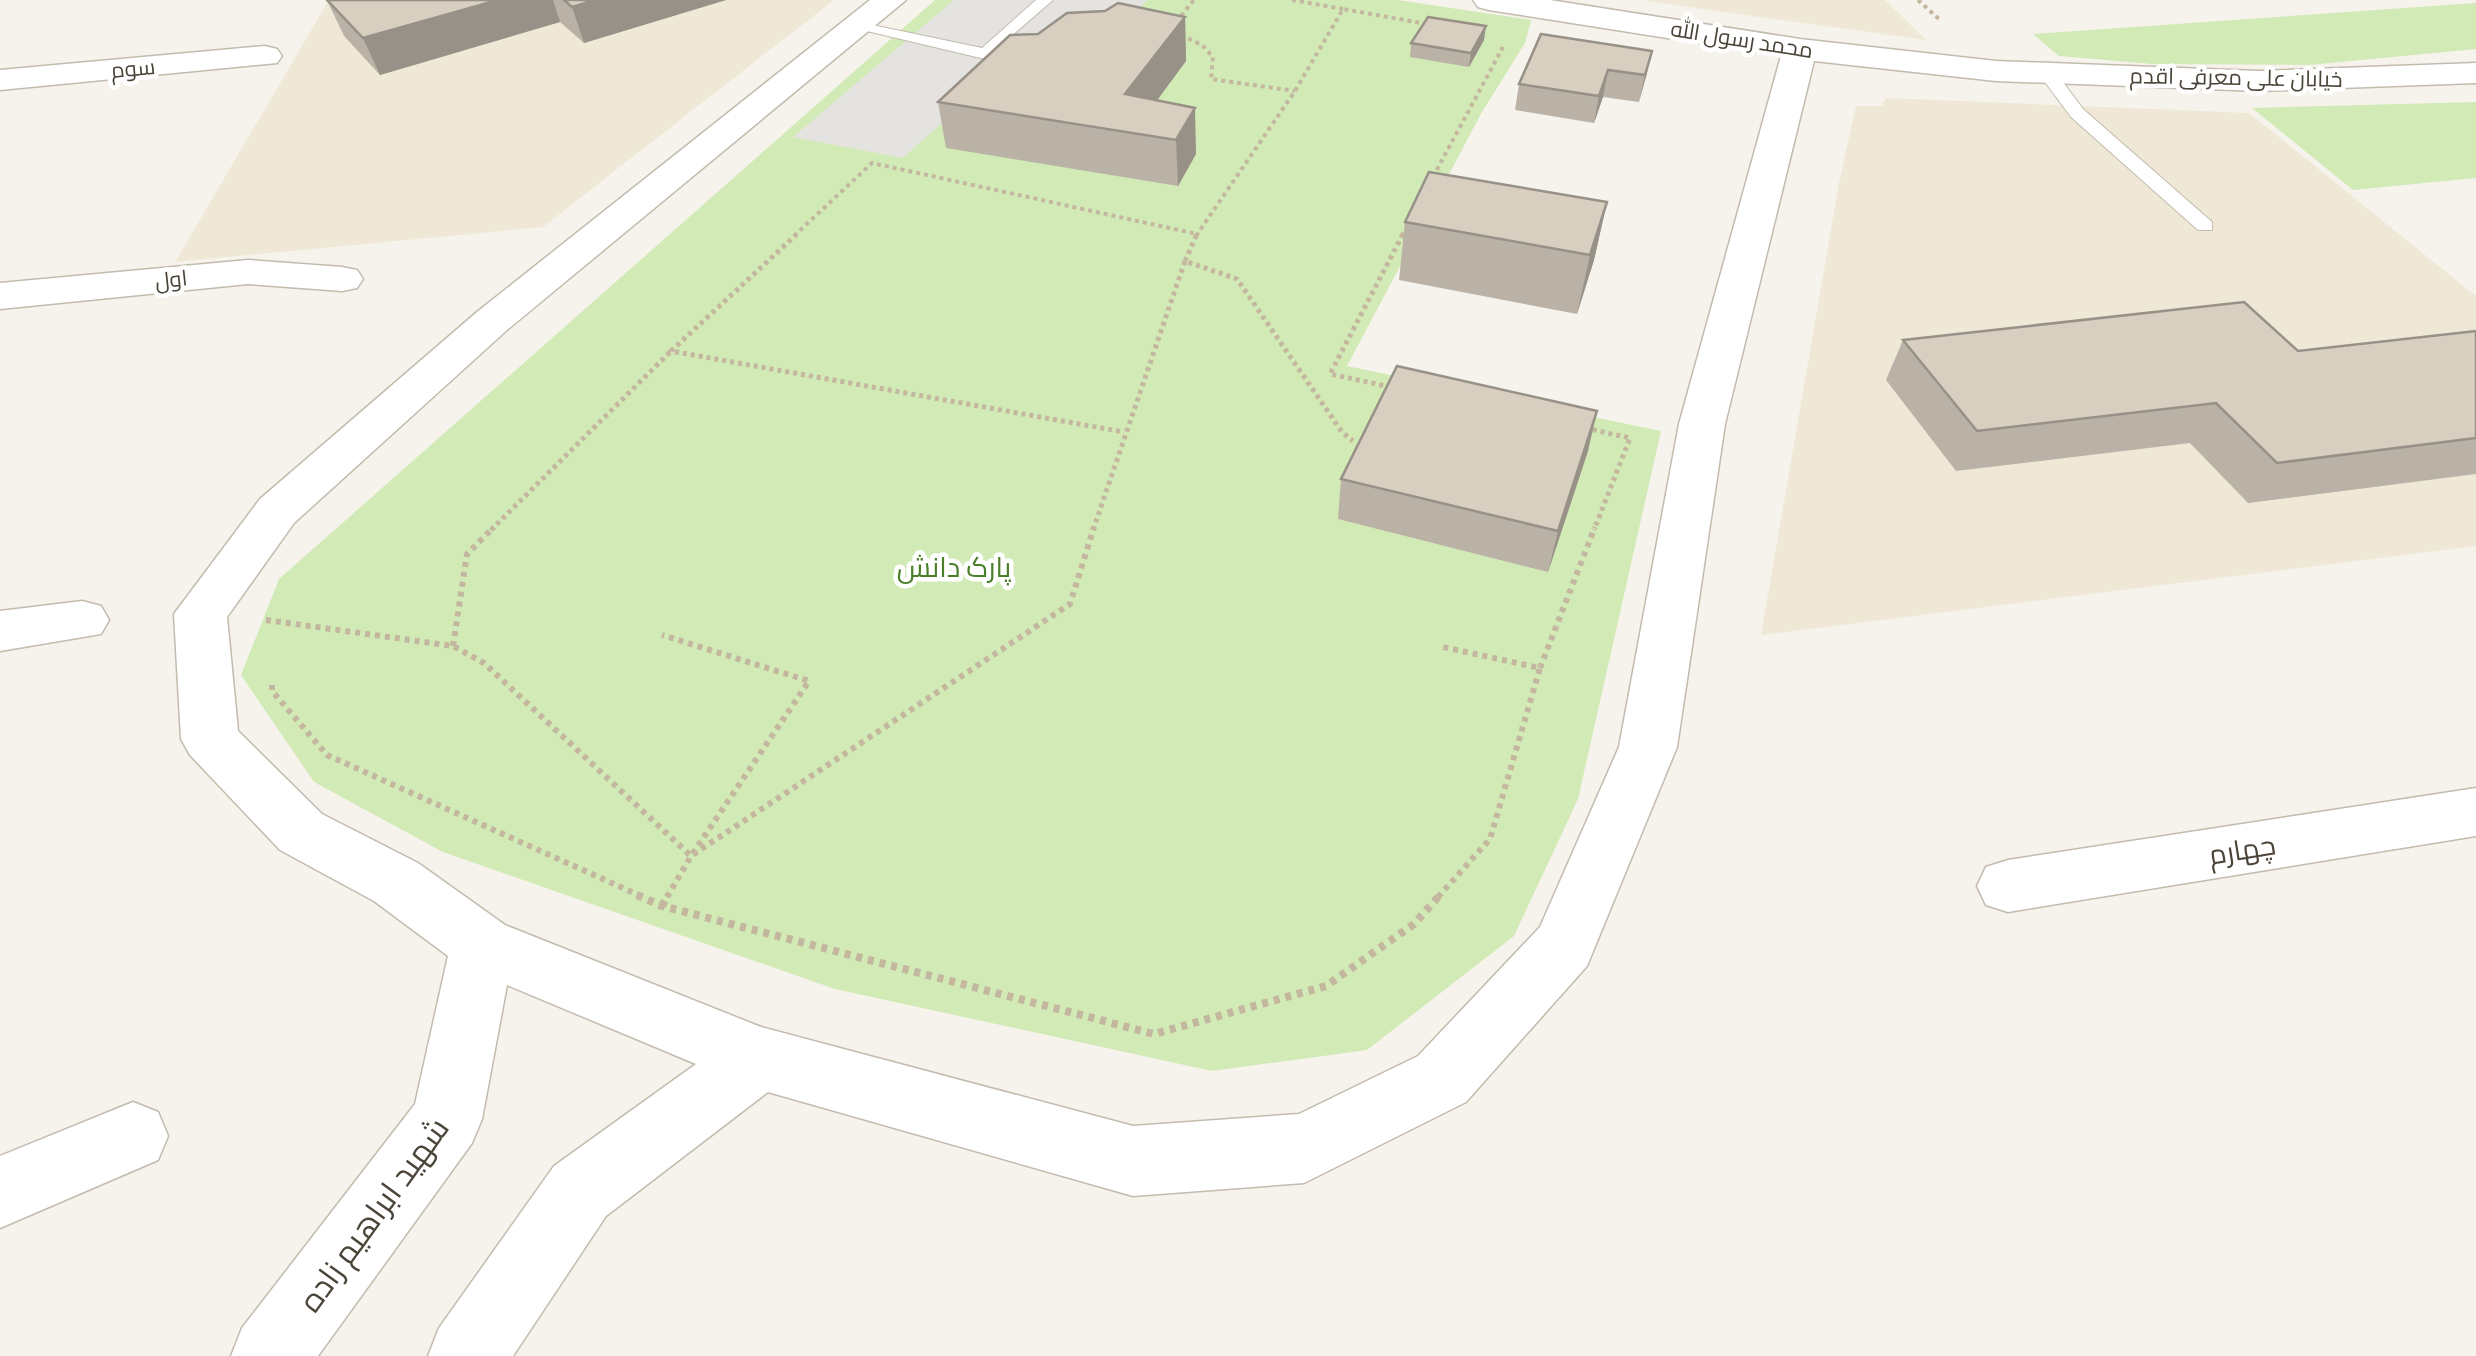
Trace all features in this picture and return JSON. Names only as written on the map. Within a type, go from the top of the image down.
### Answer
[{"type":"street","name":"محمد رسول الله","points":[[1490,0],[1800,49],[1996,72]]},
{"type":"street","points":[[874,14],[492,321],[276,511],[200,614],[210,738],[301,832],[396,882],[482,945],[759,1058],[1133,1161],[1304,1148],[1442,1079],[1564,946],[1648,747],[1702,424],[1800,49]]},
{"type":"street","name":"سوم","points":[[0,80],[265,56]]},
{"type":"street","name":"خیابان علی معرفی اقدم","points":[[1996,72],[2258,81],[2476,73]]},
{"type":"street","name":"اول","points":[[0,296],[248,272],[342,280]]},
{"type":"street","points":[[0,631],[82,620]]},
{"type":"street","name":"چهارم","points":[[2008,886],[2476,812]]},
{"type":"street","name":"شهيد ابراهيم زاده","points":[[270,1356],[447,1119],[482,945]]},
{"type":"street","points":[[467,1356],[580,1191],[759,1058]]},
{"type":"street","points":[[0,1192],[133,1136]]},
{"type":"lane","points":[[874,14],[985,54],[1046,0]]},
{"type":"lane","points":[[2048,74],[2078,113],[2206,226]]},
{"type":"path","points":[[1194,0],[1170,30],[1202,45],[1213,56],[1211,79],[1295,91]]},
{"type":"path","points":[[1292,0],[1429,24]]},
{"type":"path","points":[[691,856],[1070,604],[1124,432],[1185,261],[1198,234],[1295,91],[1343,9]]},
{"type":"path","points":[[1429,184],[1510,36]]},
{"type":"path","points":[[453,646],[466,554],[671,351],[872,164],[1198,234]]},
{"type":"path","points":[[1405,390],[1330,374],[1411,218]]},
{"type":"path","points":[[1185,261],[1238,280],[1342,432],[1353,441]]},
{"type":"path","points":[[671,351],[1124,432]]},
{"type":"path","points":[[270,673],[272,691],[328,755],[662,906],[1154,1034],[1326,986],[1414,924],[1490,839],[1540,668],[1630,438],[1574,426]]},
{"type":"path","points":[[266,638],[264,620],[453,646],[484,663],[691,856]]},
{"type":"path","points":[[662,635],[810,681],[691,856],[662,906]]},
{"type":"path","points":[[1444,646],[1540,668]]},
{"type":"shaded area","points":[[329,0],[834,0],[543,227],[175,262]]},
{"type":"shaded area","points":[[954,0],[1147,0],[1133,15],[1007,64],[903,158],[793,137]]},
{"type":"shaded area","points":[[1642,0],[1885,0],[1926,40],[1723,12]]},
{"type":"shaded area","points":[[1886,98],[2249,113],[2476,296],[2476,546],[1761,635],[1839,183],[1856,106],[1882,106]]},
{"type":"green space","name":"پارک دانش","points":[[935,0],[1398,0],[1531,20],[1525,43],[1482,112],[1347,366],[1661,431],[1578,799],[1514,936],[1367,1050],[1212,1071],[835,989],[443,852],[314,782],[241,675],[279,579]]},
{"type":"green space","points":[[2476,3],[2476,49],[2309,65],[2152,64],[2059,56],[2033,34]]},
{"type":"green space","points":[[2476,102],[2476,178],[2353,190],[2252,108]]},
{"type":"building","points":[[327,0],[498,0],[363,38]]},
{"type":"building","points":[[564,0],[595,0],[572,7]]},
{"type":"building","points":[[1118,3],[1185,17],[1125,94],[1195,108],[1176,140],[938,102],[1010,35],[1038,34],[1067,13],[1105,11]]},
{"type":"building","points":[[1428,17],[1486,26],[1471,53],[1411,43]]},
{"type":"building","points":[[1541,34],[1652,51],[1645,75],[1608,70],[1599,96],[1519,84]]},
{"type":"building","points":[[1429,172],[1607,202],[1590,255],[1405,222]]},
{"type":"building","points":[[2244,302],[2298,351],[2476,331],[2476,438],[2277,463],[2216,403],[1977,431],[1903,340]]},
{"type":"building","points":[[1397,366],[1597,411],[1558,531],[1341,479]]}]
